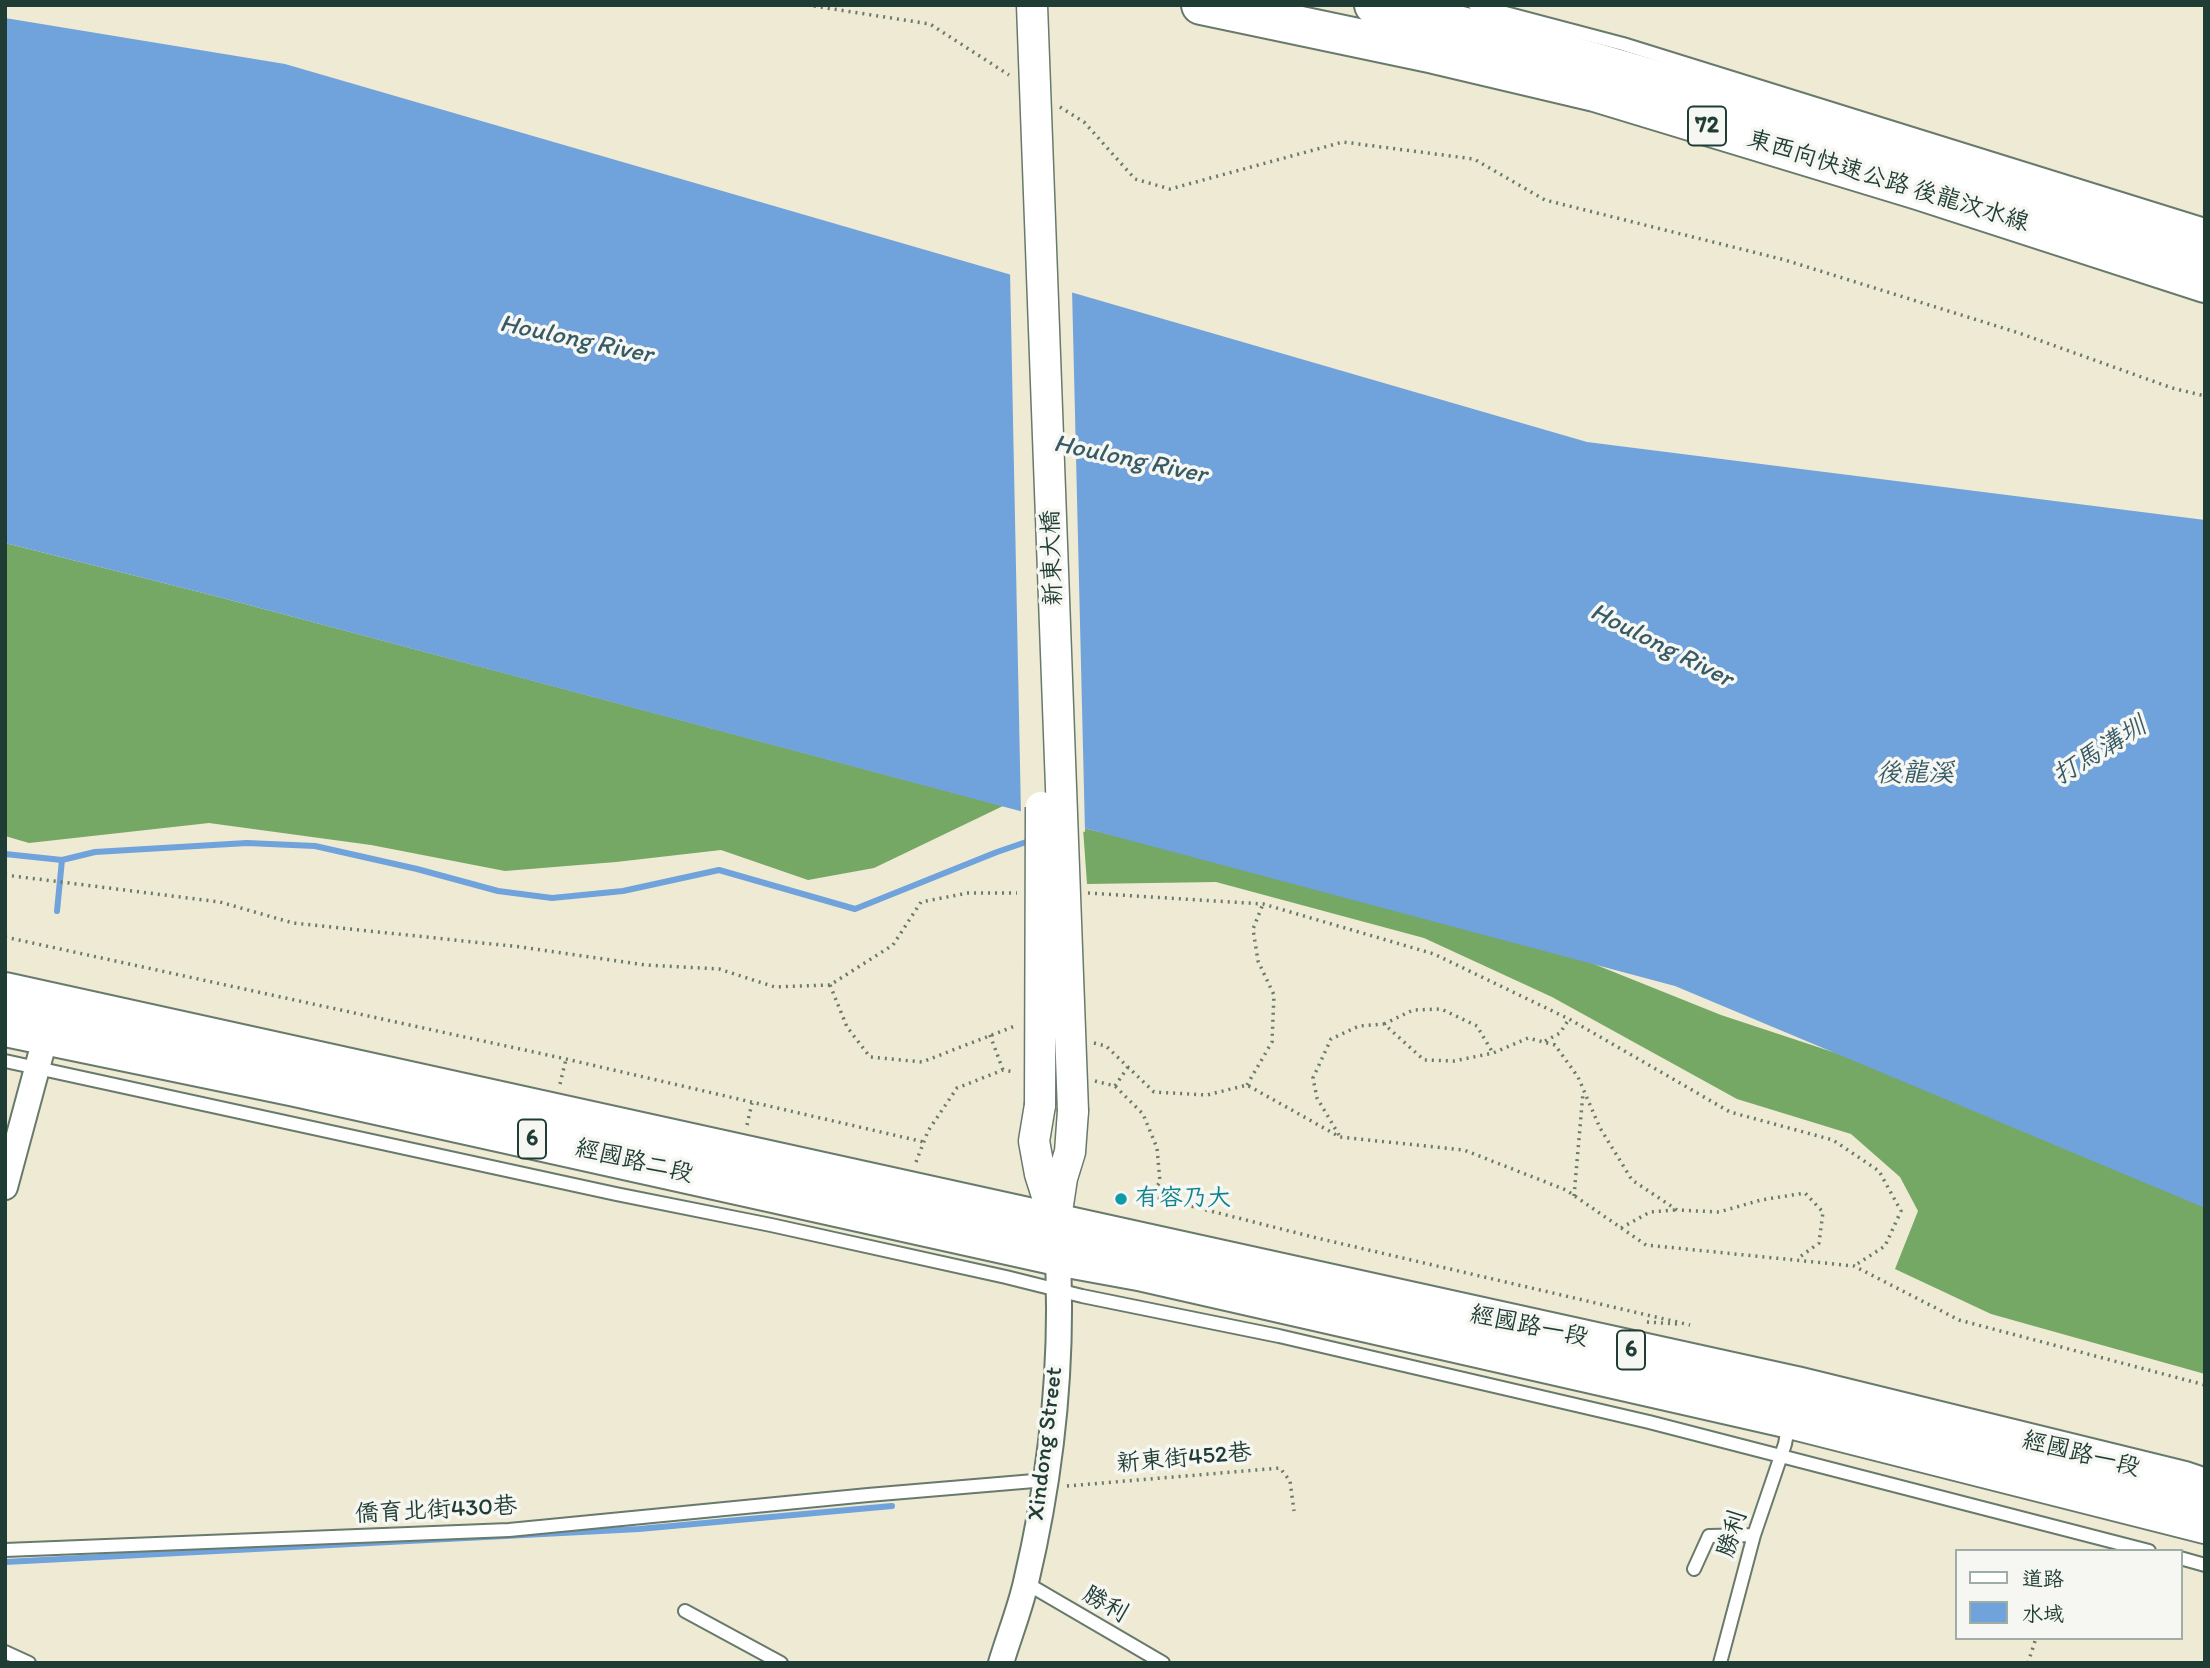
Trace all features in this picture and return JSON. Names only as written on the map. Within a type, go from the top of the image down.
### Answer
[{"type":"main road","name":"東西向快速公路 後龍汶水線","points":[[1201,5],[1434,54],[1595,92],[1918,190],[2205,282]]},
{"type":"main road","name":"東西向快速公路 後龍汶水線","points":[[1374,5],[1607,65],[1908,155],[2205,250]]},
{"type":"main road","name":"經國路二段","points":[[5,992],[1057,1256]]},
{"type":"main road","name":"經國路二段","points":[[5,1027],[41,1052],[295,1087],[1057,1256]]},
{"type":"main road","name":"經國路一段","points":[[1057,1256],[1147,1244],[1796,1386],[2205,1488]]},
{"type":"main road","name":"經國路一段","points":[[1057,1256],[1153,1274],[1790,1419],[2205,1524]]},
{"type":"street","name":"新東大橋","points":[[1016,5],[1043,845],[1040,1105],[1034,1141],[1057,1256]]},
{"type":"street","name":"新東大橋","points":[[1032,5],[1073,1111],[1070,1152],[1062,1178],[1057,1256]]},
{"type":"street","points":[[5,1187],[41,1052]]},
{"type":"street","name":"Xindong Street","points":[[1001,1663],[1026,1583],[1046,1484],[1055,1397],[1057,1256]]},
{"type":"lane","points":[[1475,5],[1623,44],[2205,225]]},
{"type":"lane","points":[[5,1061],[41,1052]]},
{"type":"lane","points":[[1057,1256],[1279,1336],[1636,1419],[2141,1549]]},
{"type":"lane","name":"勝利","points":[[1720,1663],[1754,1535],[1790,1419]]},
{"type":"lane","name":"僑育北街430巷","points":[[5,1550],[509,1530],[868,1495],[1046,1484]]},
{"type":"lane","points":[[1694,1569],[1709,1536],[1754,1535]]},
{"type":"lane","points":[[2182,1559],[2205,1565]]},
{"type":"lane","name":"勝利","points":[[1026,1583],[1163,1663]]},
{"type":"lane","points":[[685,1611],[781,1663]]},
{"type":"lane","points":[[5,1653],[29,1663]]},
{"type":"path","points":[[807,5],[930,24],[1018,80]]},
{"type":"path","points":[[1051,101],[1084,122],[1135,179],[1170,189],[1343,142],[1474,159],[1545,200],[1784,260],[2019,334],[2172,388],[2205,396]]},
{"type":"path","points":[[5,875],[220,902],[293,923],[521,947],[646,965],[719,969],[775,987],[830,985],[893,945],[921,902],[968,893],[1021,893]]},
{"type":"path","points":[[1088,893],[1263,904],[1434,954],[1569,1019],[1730,1112],[1833,1140],[1879,1171],[1901,1211],[1885,1246],[1854,1266]]},
{"type":"path","points":[[1247,1085],[1272,1042],[1275,995],[1258,961],[1253,929],[1263,904]]},
{"type":"path","points":[[5,937],[566,1059],[924,1142]]},
{"type":"path","points":[[830,985],[847,1027],[870,1057],[922,1062],[1012,1025],[1026,1028]]},
{"type":"path","points":[[1340,1137],[1317,1098],[1313,1078],[1331,1040],[1359,1026],[1384,1024],[1413,1010],[1441,1009],[1477,1026],[1493,1053]]},
{"type":"path","points":[[1543,1042],[1560,1033],[1569,1019]]},
{"type":"path","points":[[1384,1024],[1424,1060],[1454,1060],[1493,1053],[1528,1038],[1555,1045],[1578,1077],[1601,1128],[1632,1180],[1677,1210]]},
{"type":"path","points":[[990,1035],[1003,1070]]},
{"type":"path","points":[[1093,1043],[1106,1046],[1154,1092],[1207,1095],[1247,1085],[1340,1137],[1464,1150],[1566,1190],[1646,1245],[1854,1266],[1959,1320],[2205,1385]]},
{"type":"path","points":[[558,1090],[566,1059]]},
{"type":"path","points":[[1115,1086],[1128,1067]]},
{"type":"path","points":[[1574,1196],[1584,1090]]},
{"type":"path","points":[[747,1125],[752,1102]]},
{"type":"path","points":[[1621,1228],[1650,1212],[1719,1212],[1761,1200],[1805,1194],[1823,1212],[1819,1243],[1795,1260]]},
{"type":"path","points":[[1151,1196],[1317,1238],[1690,1325]]},
{"type":"path","points":[[1316,1245],[1317,1238]]},
{"type":"path","name":"新東街452巷","points":[[1046,1484],[1280,1468],[1290,1481],[1294,1511]]},
{"type":"path","points":[[2028,1663],[2035,1640]]},
{"type":"green space","points":[[5,543],[215,596],[1003,806],[874,868],[808,880],[721,850],[505,871],[371,845],[209,823],[29,843],[5,836]]},
{"type":"green space","points":[[1083,828],[1519,934],[1721,1015],[2144,1155],[2205,1165],[2205,1374],[1991,1314],[1895,1269],[1918,1211],[1900,1177],[1851,1134],[1737,1099],[1552,997],[1424,938],[1216,882],[1087,884]]},
{"type":"water","name":"後龍溪","points":[[5,18],[285,64],[1587,442],[2205,520],[2205,1208],[1675,986],[215,596],[5,543]]},
{"type":"pier","points":[[1010,271],[1072,289],[1085,832],[1021,815]]},
{"type":"waterway","points":[[5,854],[62,860],[95,852],[247,843],[315,846],[498,891],[552,898],[623,891],[719,870],[855,909],[1032,840]]},
{"type":"waterway","points":[[57,911],[62,860]]},
{"type":"waterway","points":[[5,1562],[639,1529],[892,1506]]},
{"type":"place","name":"有容乃大","points":[[1121,1199]]},
{"type":"water label","name":"Houlong River","points":[[576,340]]},
{"type":"water label","name":"Houlong River","points":[[1130,460]]},
{"type":"water label","name":"Houlong River","points":[[1661,646]]},
{"type":"water label","name":"打馬溝圳","points":[[2100,752]]}]
